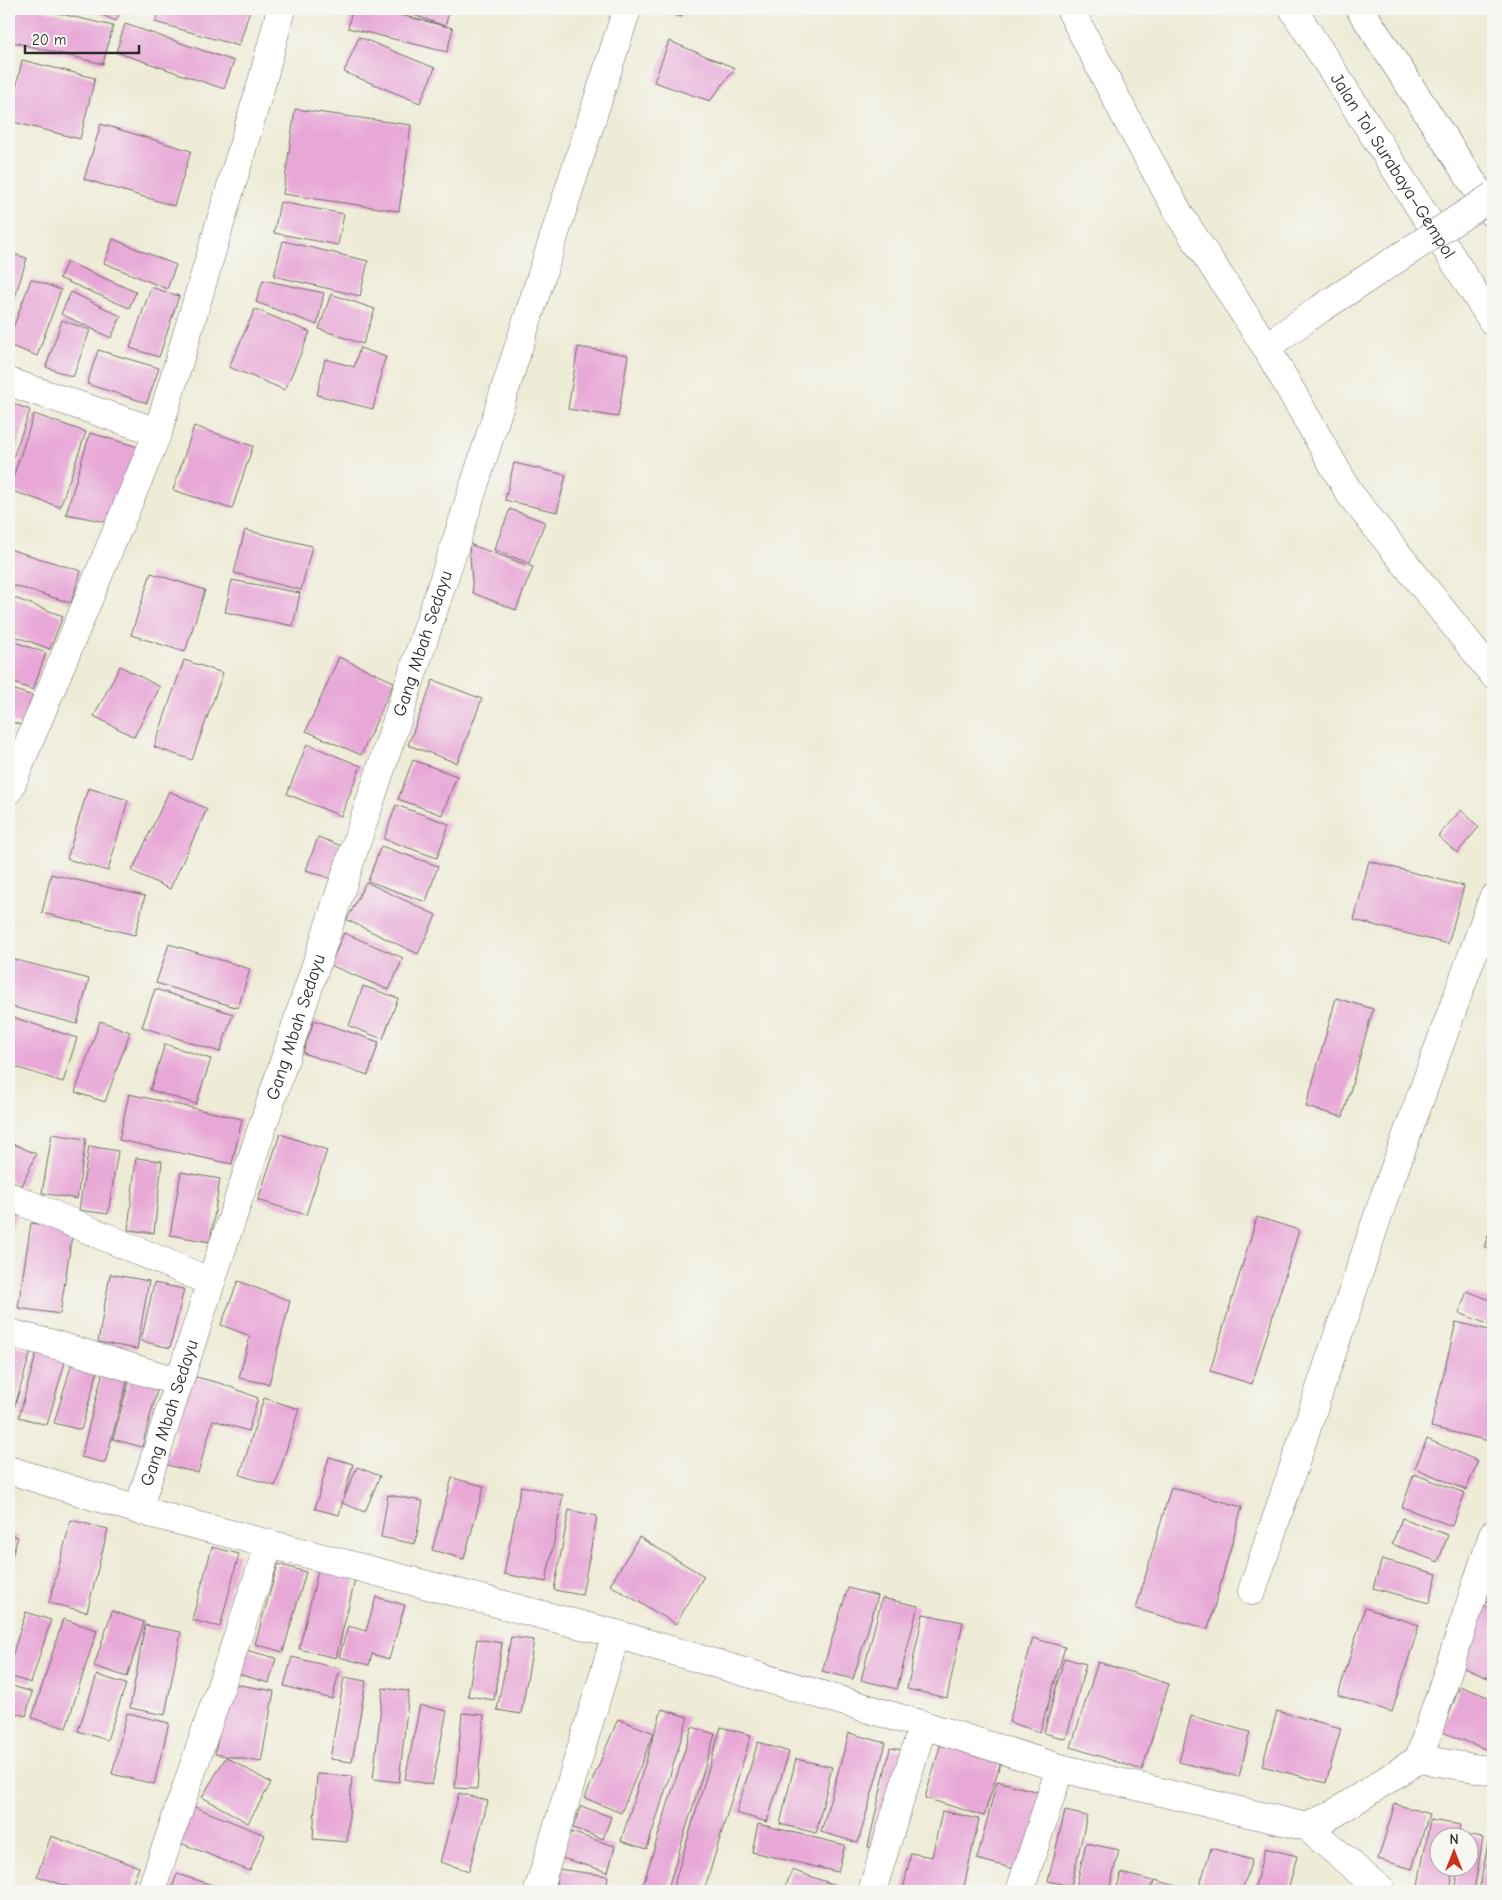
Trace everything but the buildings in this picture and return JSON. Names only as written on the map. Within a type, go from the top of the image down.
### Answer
[{"type":"main road","points":[[9,790],[158,432],[262,82],[281,9]]},
{"type":"main road","name":"Gang Mbah Sedayu","points":[[138,1510],[211,1282],[455,545],[628,9]]},
{"type":"main road","points":[[1070,9],[1131,127],[1181,217],[1266,347],[1350,494],[1493,674]]},
{"type":"main road","name":"Jalan Tol Surabaya–Gempol","points":[[1293,9],[1493,322]]},
{"type":"main road","points":[[1360,9],[1493,214]]},
{"type":"main road","points":[[1266,347],[1320,309],[1493,196]]},
{"type":"main road","points":[[9,382],[158,432]]},
{"type":"main road","points":[[1252,1591],[1385,1195],[1493,898]]},
{"type":"main road","points":[[9,1196],[211,1282]]},
{"type":"main road","points":[[9,1332],[179,1382]]},
{"type":"main road","points":[[9,1470],[138,1510],[616,1634],[924,1725],[1060,1768],[1307,1826],[1382,1891]]},
{"type":"main road","points":[[1307,1826],[1335,1813],[1419,1759],[1493,1534]]},
{"type":"main road","points":[[151,1891],[269,1545]]},
{"type":"main road","points":[[538,1891],[616,1634]]},
{"type":"main road","points":[[872,1891],[924,1725]]},
{"type":"main road","points":[[1419,1759],[1493,1770]]},
{"type":"main road","points":[[1020,1891],[1060,1768]]}]
